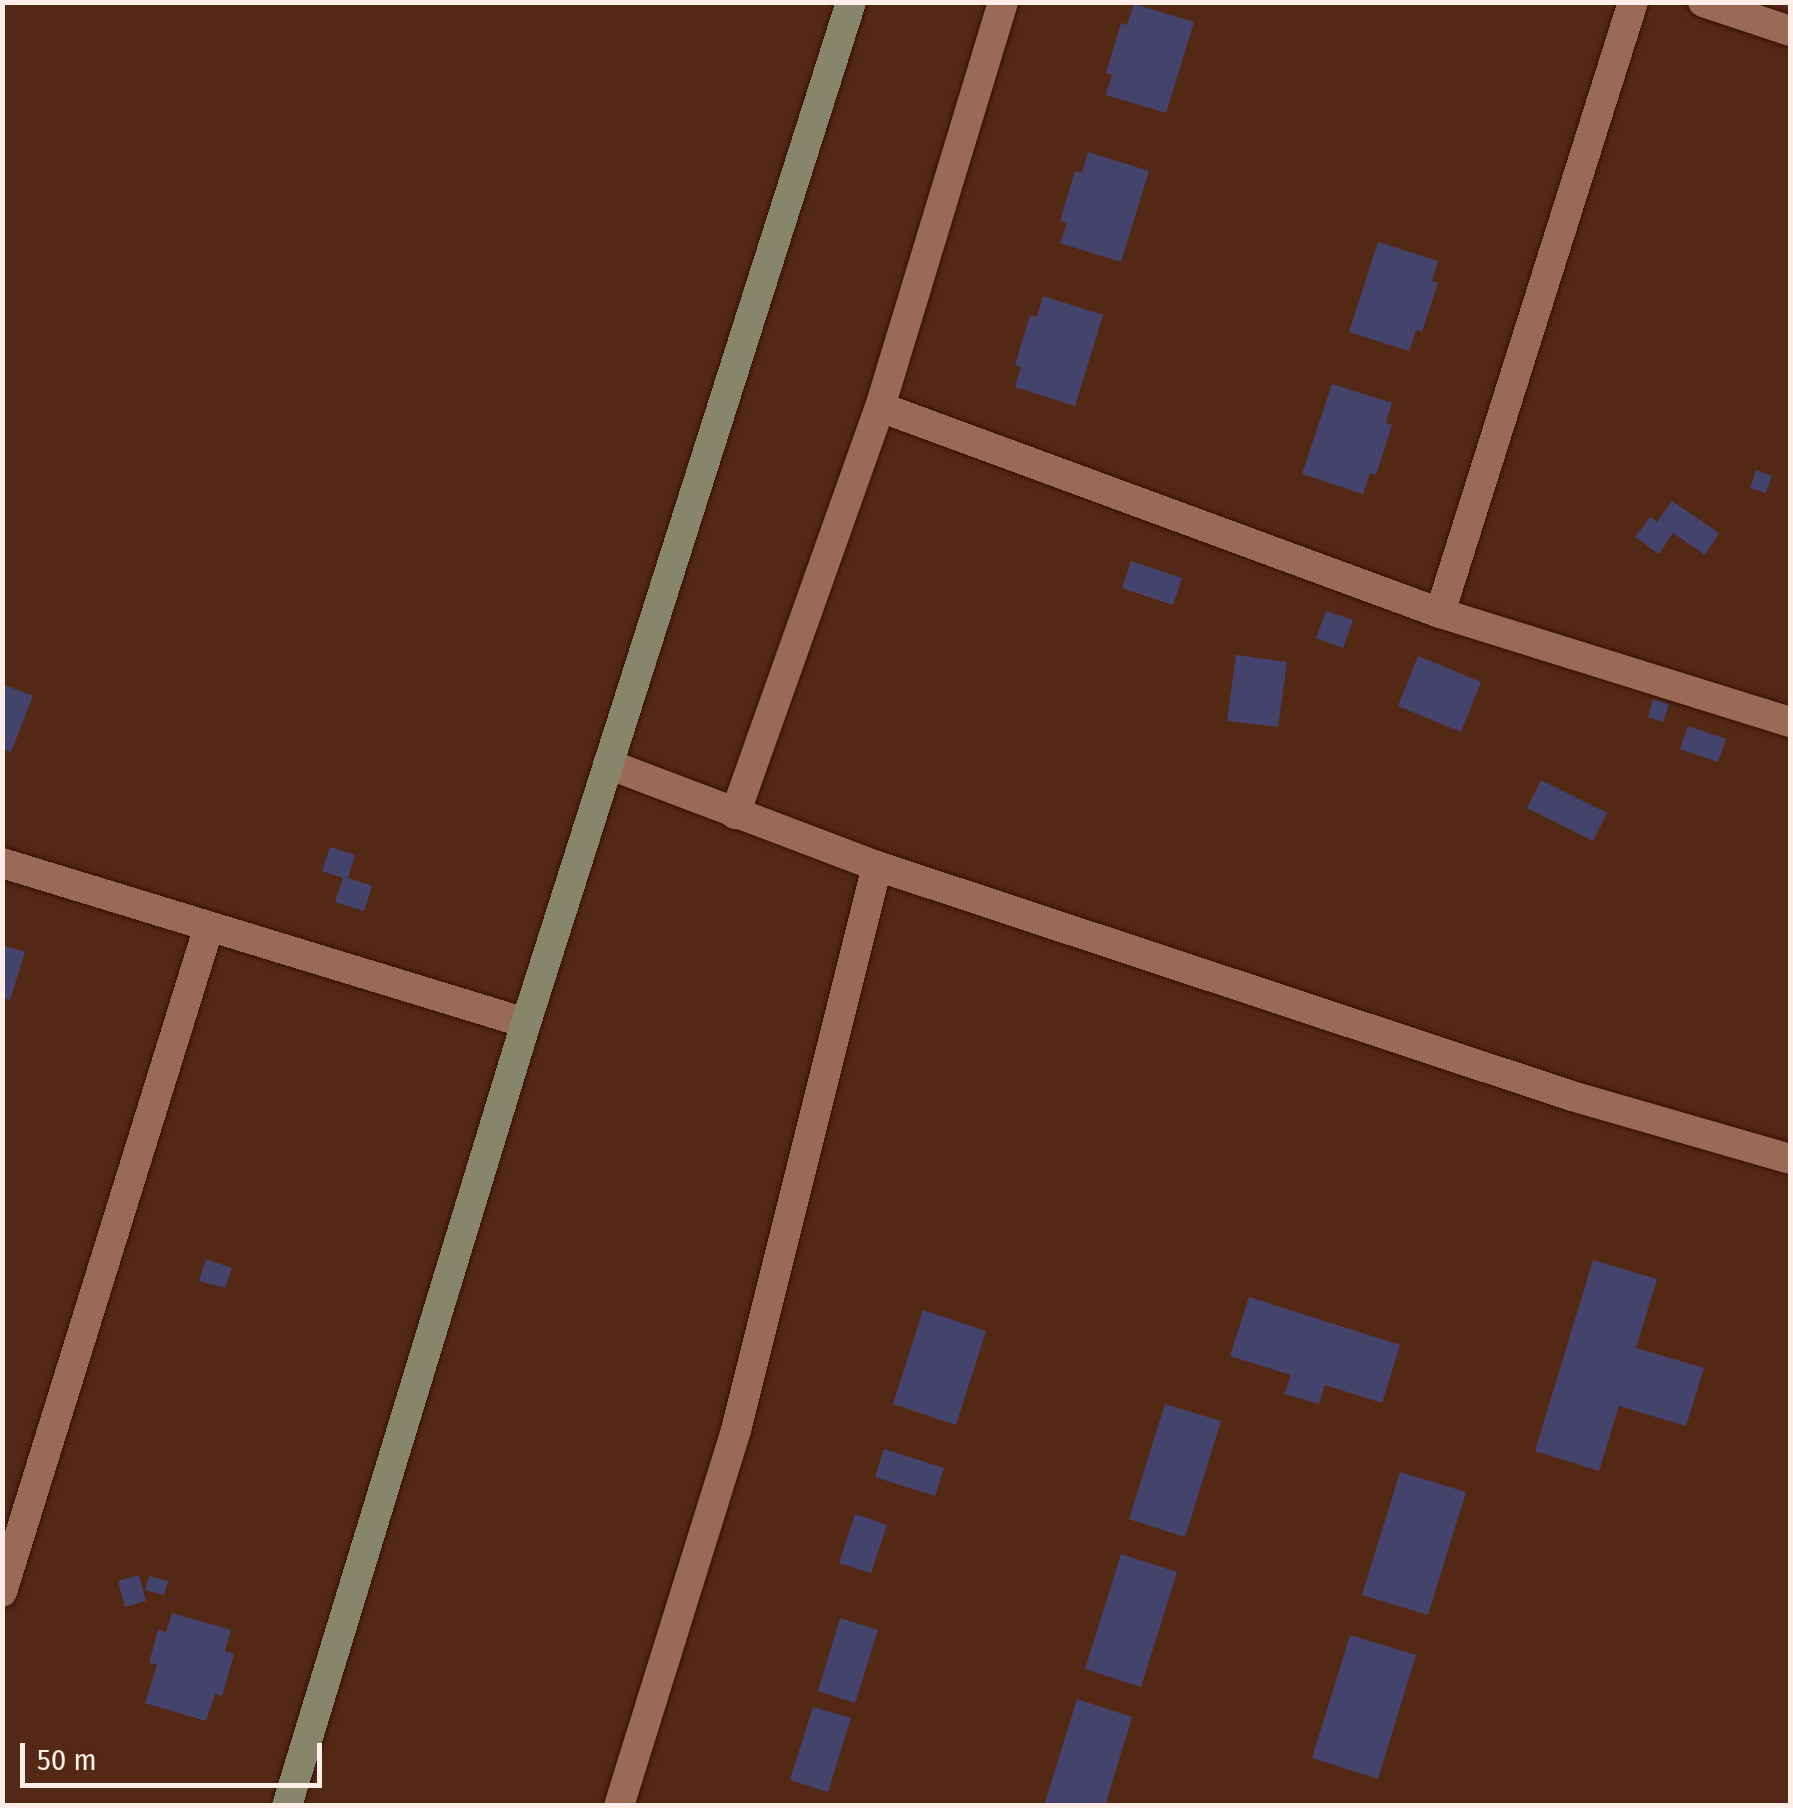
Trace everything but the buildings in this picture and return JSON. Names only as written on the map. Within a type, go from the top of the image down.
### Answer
[{"type":"street","points":[[287,1806],[526,1022],[851,2]]},
{"type":"street","points":[[734,814],[880,407],[1003,2]]},
{"type":"street","points":[[1440,613],[1633,2]]},
{"type":"street","points":[[1702,2],[1790,31]]},
{"type":"street","points":[[880,407],[1440,613],[1790,722]]},
{"type":"street","points":[[608,764],[877,866],[1572,1096],[1790,1159]]},
{"type":"street","points":[[2,863],[526,1022]]},
{"type":"street","points":[[620,1806],[736,1430],[877,866]]},
{"type":"street","points":[[2,1592],[209,926]]}]
